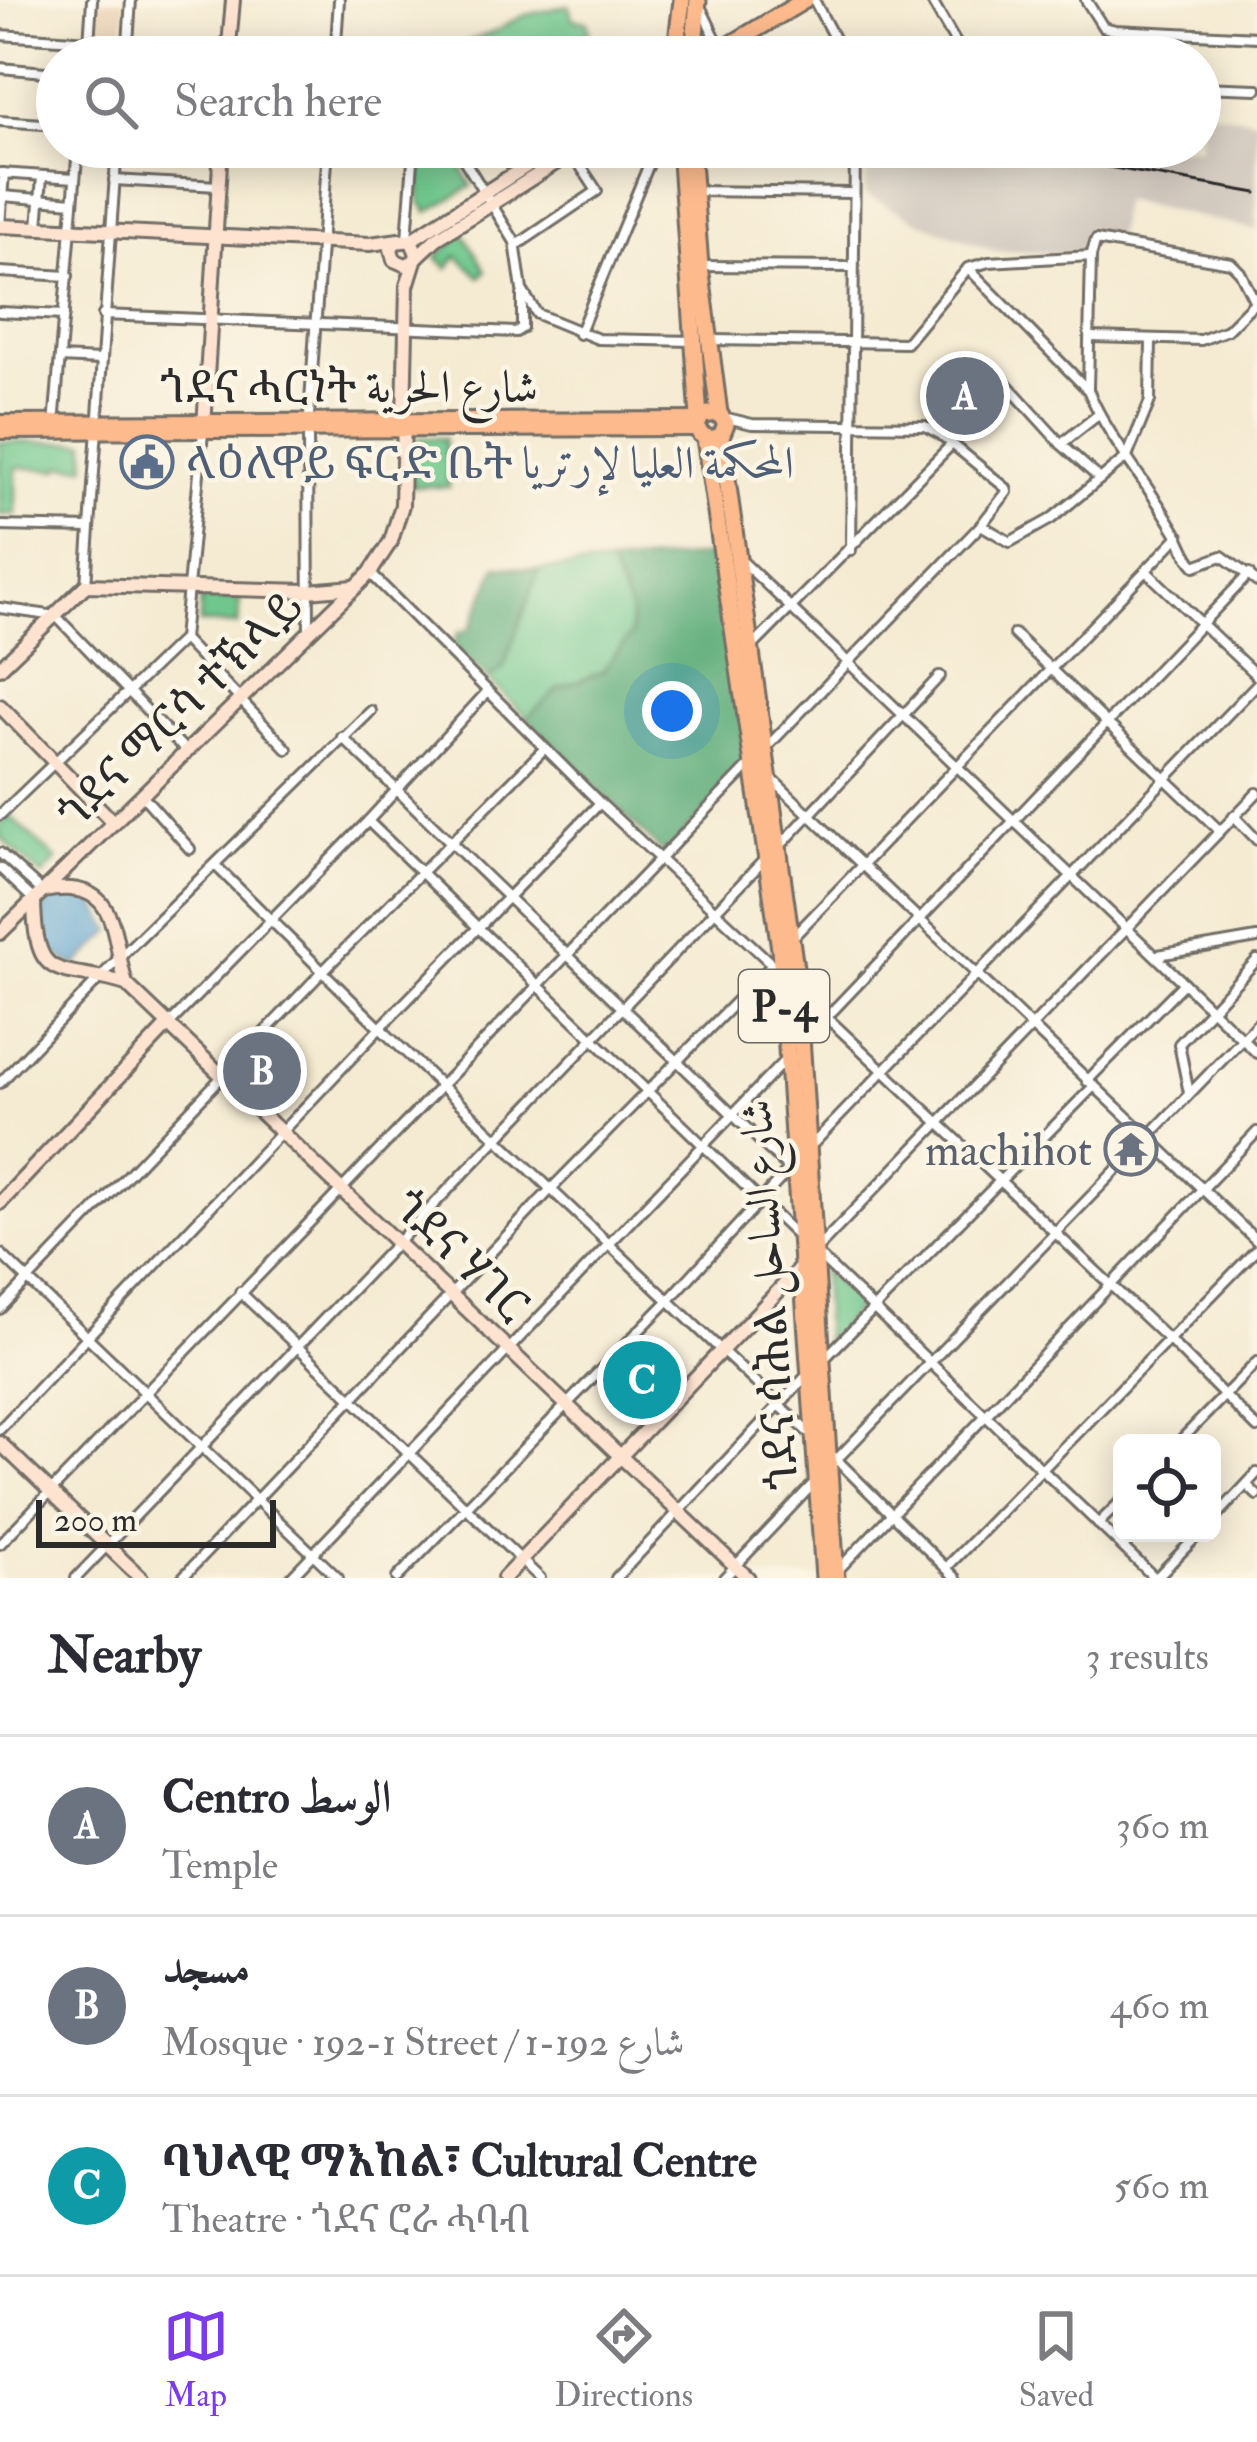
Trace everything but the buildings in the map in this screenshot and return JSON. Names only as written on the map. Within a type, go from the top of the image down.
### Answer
[{"type":"highway","points":[[681,36],[692,0]]},
{"type":"highway","points":[[692,0],[693,36]]},
{"type":"highway","points":[[746,36],[809,0]]},
{"type":"highway","points":[[687,168],[711,425]]},
{"type":"highway","name":"ጎደና ሳሕል شارع الساحل","points":[[711,425],[736,556],[742,653]]},
{"type":"highway","name":"ጎደና ሳሕል شارع الساحل","points":[[711,425],[773,852]]},
{"type":"highway","name":"ጎደና ሳሕል شارع الساحل","points":[[758,757],[767,774],[781,957],[806,1150],[814,1252],[814,1437],[827,1464],[831,1577]]},
{"type":"highway","name":"ጎደና ሳሕል شارع الساحل","points":[[781,957],[798,990],[791,1167],[815,1367]]},
{"type":"highway","name":"P-4","points":[[815,1367],[827,1464]]},
{"type":"main road","name":"ጎደና ሓርነት شارع الحرية","points":[[0,422],[96,428],[711,425]]},
{"type":"main road","name":"ጎደና ሓርነት شارع الحرية","points":[[0,432],[54,427]]},
{"type":"street","points":[[88,36],[92,0]]},
{"type":"street","points":[[129,36],[131,0]]},
{"type":"street","points":[[230,36],[232,0]]},
{"type":"street","points":[[334,36],[339,0]]},
{"type":"street","points":[[692,0],[708,36]]},
{"type":"street","points":[[809,0],[831,36]]},
{"type":"street","points":[[931,0],[952,36]]},
{"type":"street","points":[[1086,0],[1103,27],[1257,37]]},
{"type":"street","points":[[0,35],[36,37]]},
{"type":"street","points":[[0,68],[36,71]]},
{"type":"street","points":[[1221,88],[1257,89]]},
{"type":"street","points":[[0,121],[36,124]]},
{"type":"street","points":[[54,427],[76,168]]},
{"type":"street","points":[[0,668],[86,584],[115,168]]},
{"type":"street","points":[[0,815],[183,639],[204,428],[219,168]]},
{"type":"street","points":[[309,634],[308,426],[327,168]]},
{"type":"street","points":[[406,240],[412,168]]},
{"type":"street","points":[[103,314],[516,332],[522,328],[517,244],[469,168]]},
{"type":"street","points":[[370,244],[406,265],[528,168]]},
{"type":"street","points":[[407,286],[393,259],[393,245],[541,168]]},
{"type":"street","points":[[517,244],[597,191],[584,168]]},
{"type":"street","points":[[579,334],[647,168]]},
{"type":"street","points":[[850,550],[854,168]]},
{"type":"street","points":[[75,178],[2,173],[0,226],[370,244],[406,240],[418,250],[407,286]]},
{"type":"street","points":[[38,227],[42,176]]},
{"type":"street","points":[[114,180],[218,187]]},
{"type":"street","points":[[689,191],[852,193]]},
{"type":"street","points":[[3,196],[73,202]]},
{"type":"street","points":[[1088,390],[1090,256],[1096,240],[1231,263],[1256,304],[1214,337],[1091,337]]},
{"type":"street","points":[[522,290],[538,314],[598,339],[906,343],[968,268],[989,262],[1090,256]]},
{"type":"street","points":[[694,266],[852,267]]},
{"type":"street","points":[[290,1578],[1253,578],[1222,556],[1195,566],[1098,415],[1088,390],[968,268]]},
{"type":"street","points":[[0,272],[68,276]]},
{"type":"street","name":"ጎደና ማርሳ ተኽላይ","points":[[0,933],[370,573],[398,522],[407,286]]},
{"type":"street","points":[[0,312],[64,315]]},
{"type":"street","points":[[980,525],[1010,542],[1051,519],[1127,457],[1150,401],[1151,340]]},
{"type":"street","points":[[60,358],[100,360]]},
{"type":"street","points":[[1002,379],[1100,479]]},
{"type":"street","points":[[1061,444],[1098,415]]},
{"type":"street","points":[[711,425],[752,424]]},
{"type":"street","points":[[0,1544],[340,1188],[662,861],[1005,498],[1006,488],[925,426],[711,425]]},
{"type":"street","points":[[742,653],[952,444]]},
{"type":"street","points":[[0,526],[90,528]]},
{"type":"street","points":[[182,1578],[1179,536]]},
{"type":"street","points":[[736,556],[1257,1053]]},
{"type":"street","points":[[397,1578],[668,1301],[806,1150],[1257,680],[1147,572]]},
{"type":"street","points":[[370,573],[716,912],[781,957],[798,990],[1257,1428]]},
{"type":"street","points":[[86,584],[308,592],[356,587]]},
{"type":"street","points":[[0,608],[56,616],[186,752]]},
{"type":"street","points":[[1014,634],[1220,831]]},
{"type":"street","points":[[183,639],[287,749]]},
{"type":"street","points":[[76,1578],[940,676]]},
{"type":"street","points":[[0,1203],[487,692]]},
{"type":"street","points":[[0,706],[114,823]]},
{"type":"street","points":[[0,1083],[118,959],[371,711]]},
{"type":"street","points":[[342,737],[791,1167]]},
{"type":"street","points":[[0,1310],[323,971],[545,748]]},
{"type":"street","points":[[767,774],[1257,1245],[946,1568]]},
{"type":"street","points":[[504,1578],[1257,793]]},
{"type":"street","points":[[142,795],[190,849]]},
{"type":"street","points":[[0,1430],[600,803]]},
{"type":"street","points":[[1234,816],[1257,839]]},
{"type":"street","points":[[368,821],[758,1201],[1156,1578],[1191,1542]]},
{"type":"street","points":[[0,853],[38,896],[37,946],[44,959],[72,975],[102,976],[126,984]]},
{"type":"street","points":[[216,866],[380,1028],[814,1437],[827,1464],[890,1513],[956,1578]]},
{"type":"street","points":[[0,868],[38,896],[74,892],[102,904],[116,926],[118,959],[126,984]]},
{"type":"street","points":[[1156,955],[1257,938]]},
{"type":"street","points":[[1189,1093],[1179,1044],[1257,960]]},
{"type":"street","points":[[616,1578],[1184,983]]},
{"type":"street","name":"ጎደና ሃገር","points":[[126,984],[748,1578]]},
{"type":"street","points":[[724,1578],[827,1464],[930,1365],[1257,1024]]},
{"type":"street","points":[[831,1577],[1257,1132]]},
{"type":"street","points":[[0,1253],[338,1578]]},
{"type":"street","points":[[240,1292],[540,1578]]},
{"type":"street","points":[[1187,1434],[1257,1362]]},
{"type":"street","points":[[0,1443],[141,1578]]},
{"type":"street","points":[[1221,1511],[1257,1473]]},
{"type":"street","points":[[1246,1485],[1257,1495]]},
{"type":"street","points":[[1097,1524],[1113,1509]]},
{"type":"shaded area","points":[[97,0],[125,0],[123,30],[96,28]]},
{"type":"shaded area","points":[[1221,113],[1257,120],[1257,230],[1122,200],[1116,240],[1094,235],[1076,254],[994,251],[917,221],[865,194],[867,168],[1221,168]]},
{"type":"green space","points":[[569,5],[572,19],[587,21],[590,33],[484,36],[523,16]]},
{"type":"green space","points":[[421,168],[461,168],[472,186],[428,212],[420,201]]},
{"type":"green space","points":[[464,234],[486,271],[480,277],[457,256],[448,268],[436,257]]},
{"type":"green space","points":[[419,438],[444,438],[449,487],[412,486],[412,446]]},
{"type":"green space","points":[[0,442],[86,442],[86,466],[60,466],[59,470],[16,467],[16,514],[0,515]]},
{"type":"green space","points":[[712,555],[753,762],[664,854],[527,718],[558,689],[602,672],[631,635],[631,612],[609,564]]},
{"type":"green space","points":[[609,564],[631,612],[631,635],[602,672],[558,689],[527,718],[488,679],[503,668],[539,570]]},
{"type":"green space","points":[[497,566],[539,570],[503,668],[488,679],[453,647],[458,633],[470,629]]},
{"type":"green space","points":[[201,597],[240,599],[238,625],[200,623]]},
{"type":"green space","points":[[9,815],[57,860],[42,876],[0,837],[0,825]]},
{"type":"green space","points":[[822,1270],[861,1305],[825,1342]]},
{"type":"water","points":[[59,893],[94,902],[112,931],[76,966],[53,951],[42,930],[40,911]]},
{"type":"railway","points":[[1114,168],[1257,193]]},
{"type":"place","name":"Centro الوسط","points":[[965,396]]},
{"type":"place","name":"ላዕለዋይ ፍርድ ቤት المحكمة العليا لإرتريا","points":[[147,462]]},
{"type":"place","name":"مسجد","points":[[262,1071]]},
{"type":"place","name":"machihot","points":[[1131,1149]]},
{"type":"place","name":"ባህላዊ ማእከል፣ Cultural Centre","points":[[642,1380]]}]
